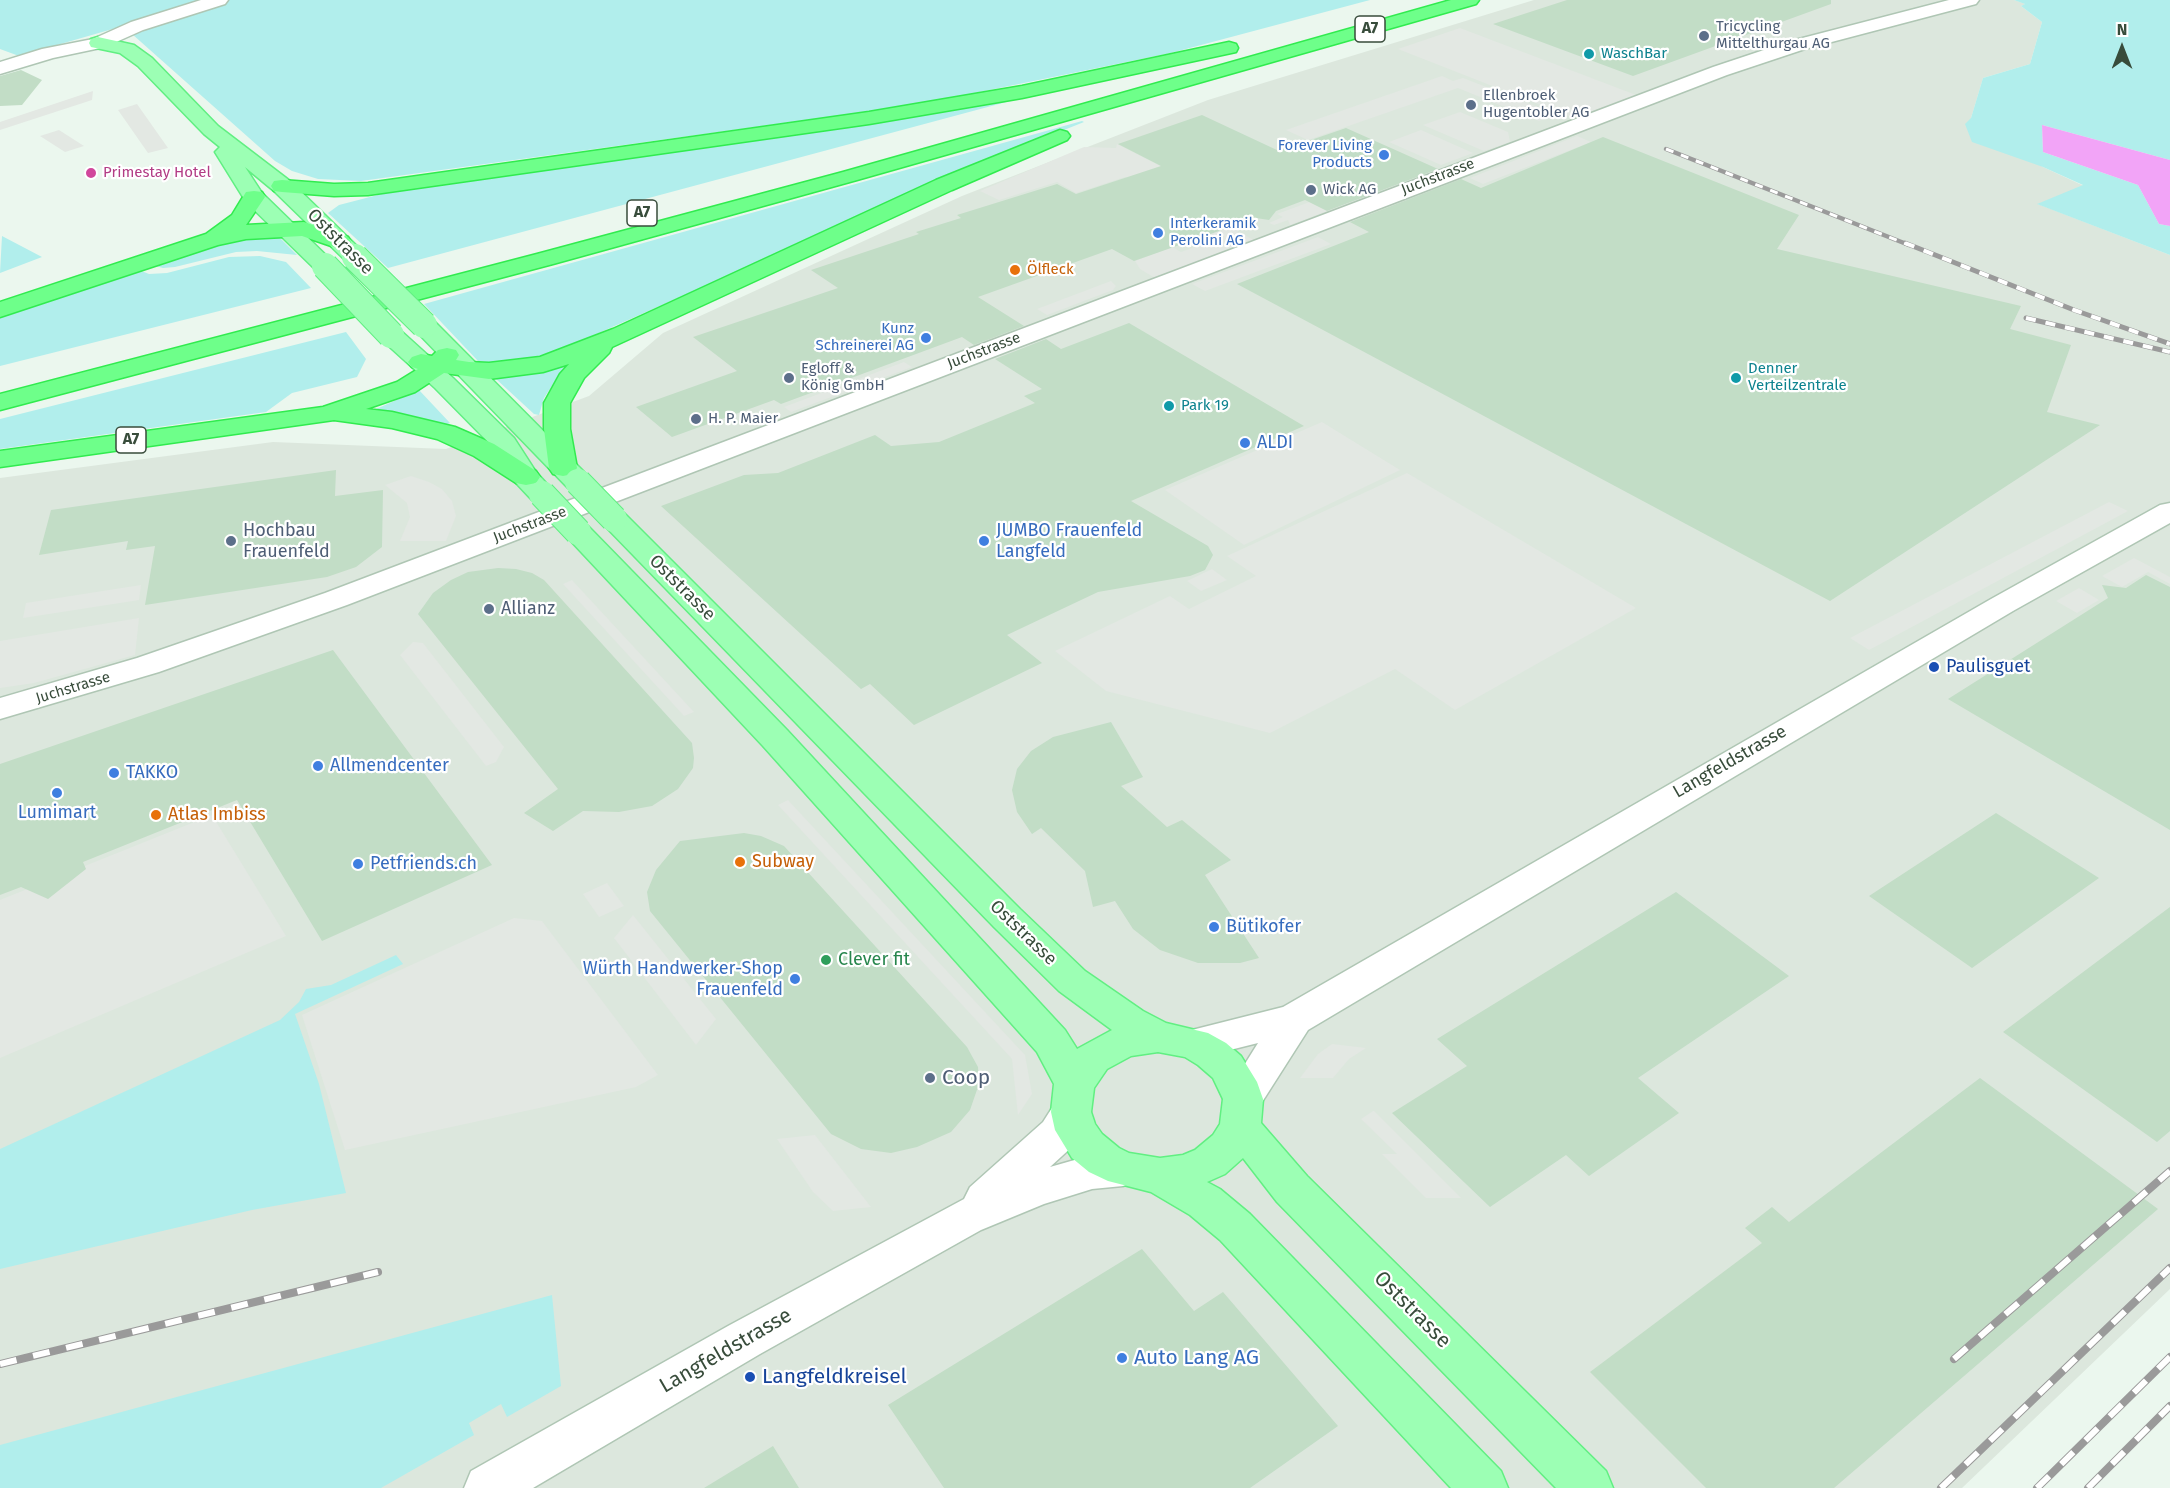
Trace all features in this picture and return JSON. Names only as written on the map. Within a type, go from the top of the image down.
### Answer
[{"type":"highway","name":"A7","points":[[0,402],[579,250],[1276,47],[1413,0]]},
{"type":"highway","name":"A7","points":[[137,345],[1276,47],[1470,0]]},
{"type":"highway","name":"A7","points":[[282,186],[334,190],[368,189],[971,102],[1276,47]]},
{"type":"highway","name":"A7","points":[[0,459],[327,414],[406,387],[435,363],[469,370],[497,370],[543,364],[622,334],[1012,156],[1276,47]]},
{"type":"highway","name":"A7","points":[[301,228],[330,204],[368,189]]},
{"type":"highway","name":"A7","points":[[211,240],[240,219],[254,197]]},
{"type":"highway","name":"A7","points":[[0,310],[211,240],[246,232],[301,228],[347,250]]},
{"type":"highway","name":"A7","points":[[570,475],[556,416],[561,394],[573,374],[589,357],[622,334]]},
{"type":"highway","name":"A7","points":[[327,414],[392,420],[446,433],[477,446],[535,486]]},
{"type":"main road","name":"Oststrasse","points":[[98,43],[127,49],[145,62],[211,130],[282,186],[301,228],[325,266],[391,335],[435,363],[505,444],[535,486],[775,738],[1052,1041],[1064,1061],[1072,1098]]},
{"type":"main road","name":"Oststrasse","points":[[211,130],[254,197],[301,228]]},
{"type":"main road","name":"Oststrasse","points":[[347,250],[424,325],[435,363]]},
{"type":"main road","name":"Oststrasse","points":[[469,370],[1007,918],[1064,973],[1129,1022],[1176,1041]]},
{"type":"main road","points":[[1142,1173],[1186,1172],[1210,1162],[1228,1147],[1241,1114],[1237,1082],[1227,1067],[1212,1054],[1176,1041],[1123,1042],[1106,1049],[1093,1058],[1072,1098],[1076,1130],[1088,1146],[1104,1160],[1142,1173],[1205,1202],[1235,1227],[1484,1488]]},
{"type":"main road","name":"Oststrasse","points":[[1241,1114],[1257,1146],[1292,1190],[1589,1488]]},
{"type":"street","points":[[0,68],[49,53],[98,43],[137,26],[220,0]]},
{"type":"street","name":"Juchstrasse","points":[[0,709],[148,665],[336,599],[1712,74],[1798,45],[1970,0]]},
{"type":"street","name":"Langfeldstrasse","points":[[1176,1041],[1294,1018],[2002,605],[2170,511]]},
{"type":"street","name":"Langfeldstrasse","points":[[1241,1114],[1294,1018]]},
{"type":"street","name":"Langfeldstrasse","points":[[966,1217],[1058,1134],[1072,1098]]},
{"type":"street","name":"Langfeldstrasse","points":[[488,1488],[744,1340],[966,1217],[1057,1182],[1092,1172],[1142,1173]]},
{"type":"shaded area","points":[[0,0],[1370,0],[1171,53],[916,105],[361,181],[318,179],[292,171],[275,161],[123,26],[19,56],[0,49]]},
{"type":"shaded area","points":[[1534,0],[2014,0],[2026,4],[2021,6],[2042,22],[2030,64],[1983,78],[1971,118],[2043,167],[2084,186],[2038,204],[2170,255],[2170,1289],[1962,1488],[0,1488],[0,478],[273,442],[446,449],[589,396],[663,333],[962,196],[1208,100]]},
{"type":"shaded area","points":[[2014,0],[2170,0],[2170,160],[2042,125],[2043,152],[2138,185],[2159,224],[2170,226],[2170,255],[2037,204],[2083,185],[2043,167],[1972,142],[1965,124],[1971,118],[1983,78],[2030,64],[2042,22],[2021,6],[2025,4]]},
{"type":"shaded area","points":[[1460,28],[1636,95],[1574,118],[1398,49]]},
{"type":"shaded area","points":[[1442,76],[1453,81],[1463,78],[1556,114],[1539,121],[1458,88],[1308,140],[1286,130]]},
{"type":"shaded area","points":[[93,91],[92,100],[0,130],[0,122]]},
{"type":"shaded area","points":[[1025,97],[388,268],[328,213],[339,205],[397,190]]},
{"type":"shaded area","points":[[137,104],[168,148],[148,153],[118,110]]},
{"type":"shaded area","points":[[1460,112],[1508,132],[1510,142],[1484,151],[1423,125]]},
{"type":"shaded area","points":[[1084,122],[999,156],[549,355],[492,363],[478,361],[424,304]]},
{"type":"shaded area","points":[[2042,125],[2170,160],[2170,226],[2159,224],[2138,185],[2043,152]]},
{"type":"shaded area","points":[[59,130],[84,146],[65,152],[40,136]]},
{"type":"shaded area","points":[[1421,130],[1473,153],[1441,165],[1389,142]]},
{"type":"shaded area","points":[[1577,136],[1591,142],[1483,184],[1470,178]]},
{"type":"shaded area","points":[[1117,144],[1174,173],[1234,223],[1238,232],[1254,240],[1155,278],[1140,269],[1135,261],[1172,247],[1181,252],[1200,245],[1191,240],[1223,228],[1125,177],[1076,193],[1057,182],[999,200],[980,191],[1084,147],[1116,148]]},
{"type":"shaded area","points":[[1337,192],[1367,196],[1290,225],[1288,220],[1274,225],[1269,223],[1283,217],[1277,214]]},
{"type":"shaded area","points":[[2,236],[42,257],[0,273]]},
{"type":"shaded area","points":[[248,236],[278,236],[297,255],[257,251],[236,252],[175,267],[163,268],[152,265]]},
{"type":"shaded area","points":[[1318,237],[1331,244],[1205,291],[1192,284]]},
{"type":"shaded area","points":[[260,256],[286,262],[311,288],[0,366],[0,316],[139,270],[149,274],[167,273],[229,257]]},
{"type":"shaded area","points":[[1111,281],[1116,286],[1113,290],[1047,315],[1037,309]]},
{"type":"shaded area","points":[[346,332],[366,359],[357,377],[292,393],[266,412],[0,449],[0,419]]},
{"type":"shaded area","points":[[904,362],[912,367],[791,412],[784,407]]},
{"type":"shaded area","points":[[566,364],[544,398],[539,415],[534,414],[496,379]]},
{"type":"shaded area","points":[[419,390],[450,423],[374,410]]},
{"type":"shaded area","points":[[1322,422],[1400,470],[1244,545],[1165,490]]},
{"type":"shaded area","points":[[1407,473],[1636,608],[1455,710],[1395,669],[1270,733],[1106,691],[1055,651],[1170,596],[1189,609],[1256,576],[1227,556]]},
{"type":"shaded area","points":[[411,476],[442,489],[452,501],[456,516],[446,541],[400,541],[410,517],[407,503],[385,485]]},
{"type":"shaded area","points":[[2109,502],[2128,511],[1869,650],[1850,638]]},
{"type":"shaded area","points":[[2134,558],[2170,577],[2170,584],[2148,572],[2122,587],[2102,576]]},
{"type":"shaded area","points":[[1212,569],[1227,580],[1201,591],[1187,581]]},
{"type":"shaded area","points":[[572,580],[694,712],[684,716],[563,584]]},
{"type":"shaded area","points":[[141,585],[139,600],[23,618],[26,603]]},
{"type":"shaded area","points":[[2079,588],[2099,600],[2077,613],[2056,601]]},
{"type":"shaded area","points":[[139,618],[135,655],[34,683],[0,688],[0,641]]},
{"type":"shaded area","points":[[413,642],[423,643],[504,747],[496,762],[486,766],[400,655]]},
{"type":"shaded area","points":[[788,800],[1025,1055],[1032,1094],[1018,1115],[1012,1059],[778,805]]},
{"type":"shaded area","points":[[212,815],[286,936],[0,1058],[0,900]]},
{"type":"shaded area","points":[[607,883],[624,906],[599,917],[583,894]]},
{"type":"shaded area","points":[[633,915],[716,1019],[696,1045],[614,938]]},
{"type":"shaded area","points":[[514,918],[542,921],[658,1075],[636,1087],[345,1150],[302,1015]]},
{"type":"shaded area","points":[[396,955],[403,964],[295,1014],[319,1084],[346,1193],[252,1210],[0,1269],[0,1149],[280,1020],[299,1002],[306,989],[331,985]]},
{"type":"shaded area","points":[[1332,1044],[1366,1048],[1349,1059],[1333,1078],[1300,1078],[1318,1054]]},
{"type":"shaded area","points":[[1373,1111],[1461,1198],[1426,1198],[1382,1154],[1397,1154],[1361,1119]]},
{"type":"shaded area","points":[[815,1135],[871,1207],[833,1211],[813,1192],[777,1139]]},
{"type":"shaded area","points":[[552,1295],[561,1386],[507,1417],[501,1404],[469,1423],[474,1435],[381,1488],[0,1488],[0,1445]]},
{"type":"building","points":[[1567,0],[1831,0],[1831,4],[1633,76],[1493,24]]},
{"type":"building","points":[[21,70],[42,80],[22,105],[0,106],[0,76]]},
{"type":"building","points":[[1202,115],[1279,151],[1346,128],[1438,169],[1327,211],[1305,200],[1276,211],[1269,220],[1256,218],[1134,261],[1112,249],[978,297],[1024,326],[974,345],[962,337],[781,404],[774,400],[672,437],[636,407],[737,371],[693,337],[838,288],[811,270],[961,218],[957,215],[1057,184],[1076,194],[1161,166],[1118,144]]},
{"type":"building","name":"Denner Verteilzentrale","points":[[1603,137],[1799,215],[1777,249],[2021,306],[2010,329],[2071,345],[2047,412],[2100,425],[1830,601],[1237,284],[1369,232],[1350,222],[1461,179],[1481,188]]},
{"type":"building","points":[[1129,323],[1304,426],[1131,501],[1208,546],[1213,555],[1205,570],[1190,576],[1098,592],[1007,635],[1042,663],[914,725],[870,684],[861,689],[661,506],[744,475],[778,473],[875,435],[891,446],[939,442],[1035,403],[1024,396],[1042,389],[995,359],[1046,339],[1061,349]]},
{"type":"building","points":[[336,470],[335,496],[383,490],[382,547],[356,567],[327,577],[145,605],[155,546],[126,550],[128,541],[39,555],[51,510]]},
{"type":"building","points":[[498,568],[532,573],[544,580],[692,743],[693,768],[678,789],[652,806],[619,812],[583,811],[553,831],[524,813],[558,789],[418,614],[433,593],[451,580],[468,572]]},
{"type":"building","points":[[2146,575],[2170,587],[2170,830],[1948,699],[2108,598],[2102,585],[2126,588]]},
{"type":"building","name":"Allmendcenter","points":[[333,650],[492,865],[322,941],[237,800],[83,862],[86,869],[48,899],[21,887],[0,895],[0,764]]},
{"type":"building","points":[[1111,722],[1143,777],[1121,786],[1167,827],[1182,820],[1231,860],[1205,875],[1259,958],[1240,963],[1198,963],[1160,950],[1133,929],[1115,901],[1093,907],[1085,871],[1041,828],[1032,834],[1017,812],[1012,790],[1017,769],[1031,751],[1053,737]]},
{"type":"building","points":[[1996,813],[2099,878],[1972,968],[1869,896]]},
{"type":"building","points":[[744,833],[761,836],[784,846],[967,1047],[978,1067],[979,1084],[970,1110],[951,1132],[917,1147],[891,1153],[861,1149],[831,1134],[650,911],[647,892],[656,870],[680,841]]},
{"type":"building","points":[[1676,892],[1789,976],[1638,1078],[1679,1113],[1589,1176],[1566,1155],[1490,1207],[1392,1113],[1467,1066],[1437,1039]]},
{"type":"building","points":[[2170,907],[2170,1131],[2157,1142],[2003,1032]]},
{"type":"building","points":[[1980,1078],[2158,1209],[1834,1488],[1706,1488],[1590,1372],[1762,1243],[1745,1228],[1772,1207],[1789,1222]]},
{"type":"building","name":"Auto Lang AG","points":[[1142,1249],[1194,1311],[1223,1292],[1338,1426],[1250,1488],[944,1488],[888,1405]]},
{"type":"building","points":[[773,1446],[799,1488],[704,1488]]},
{"type":"railway","points":[[1666,149],[1909,245]]},
{"type":"railway","points":[[1905,243],[2074,310],[2170,344]]},
{"type":"railway","points":[[2026,318],[2170,352]]},
{"type":"railway","points":[[1954,1359],[2170,1171]]},
{"type":"railway","points":[[1941,1488],[2170,1268]]},
{"type":"railway","points":[[0,1364],[378,1272]]},
{"type":"railway","points":[[2037,1488],[2170,1357]]},
{"type":"railway","points":[[2088,1488],[2170,1406]]},
{"type":"place","name":"Tricycling Mittelthurgau AG","points":[[1704,36]]},
{"type":"place","name":"WaschBar","points":[[1589,54]]},
{"type":"place","name":"Ellenbroek Hugentobler AG","points":[[1471,105]]},
{"type":"place","name":"Forever Living Products","points":[[1384,155]]},
{"type":"place","name":"Primestay Hotel","points":[[91,173]]},
{"type":"place","name":"Wick AG","points":[[1311,190]]},
{"type":"place","name":"Interkeramik Perolini AG","points":[[1158,233]]},
{"type":"place","name":"Ölfleck","points":[[1015,270]]},
{"type":"place","name":"Kunz Schreinerei AG","points":[[926,338]]},
{"type":"place","name":"Egloff & König GmbH","points":[[789,378]]},
{"type":"place","name":"Denner Verteilzentrale","points":[[1736,378]]},
{"type":"place","name":"Park 19","points":[[1169,406]]},
{"type":"place","name":"H. P. Maier","points":[[696,419]]},
{"type":"place","name":"ALDI","points":[[1245,443]]},
{"type":"place","name":"Hochbau Frauenfeld","points":[[231,541]]},
{"type":"place","name":"JUMBO Frauenfeld Langfeld","points":[[984,541]]},
{"type":"place","name":"Allianz","points":[[489,609]]},
{"type":"place","name":"Paulisguet","points":[[1934,667]]},
{"type":"place","name":"Allmendcenter","points":[[318,766]]},
{"type":"place","name":"TAKKO","points":[[114,773]]},
{"type":"place","name":"Lumimart","points":[[57,793]]},
{"type":"place","name":"Atlas Imbiss","points":[[156,815]]},
{"type":"place","name":"Subway","points":[[740,862]]},
{"type":"place","name":"Petfriends.ch","points":[[358,864]]},
{"type":"place","name":"Bütikofer","points":[[1214,927]]},
{"type":"place","name":"Clever fit","points":[[826,960]]},
{"type":"place","name":"Würth Handwerker-Shop Frauenfeld","points":[[795,979]]},
{"type":"place","name":"Coop","points":[[930,1078]]},
{"type":"place","name":"Auto Lang AG","points":[[1122,1358]]},
{"type":"place","name":"Langfeldkreisel","points":[[750,1377]]}]
